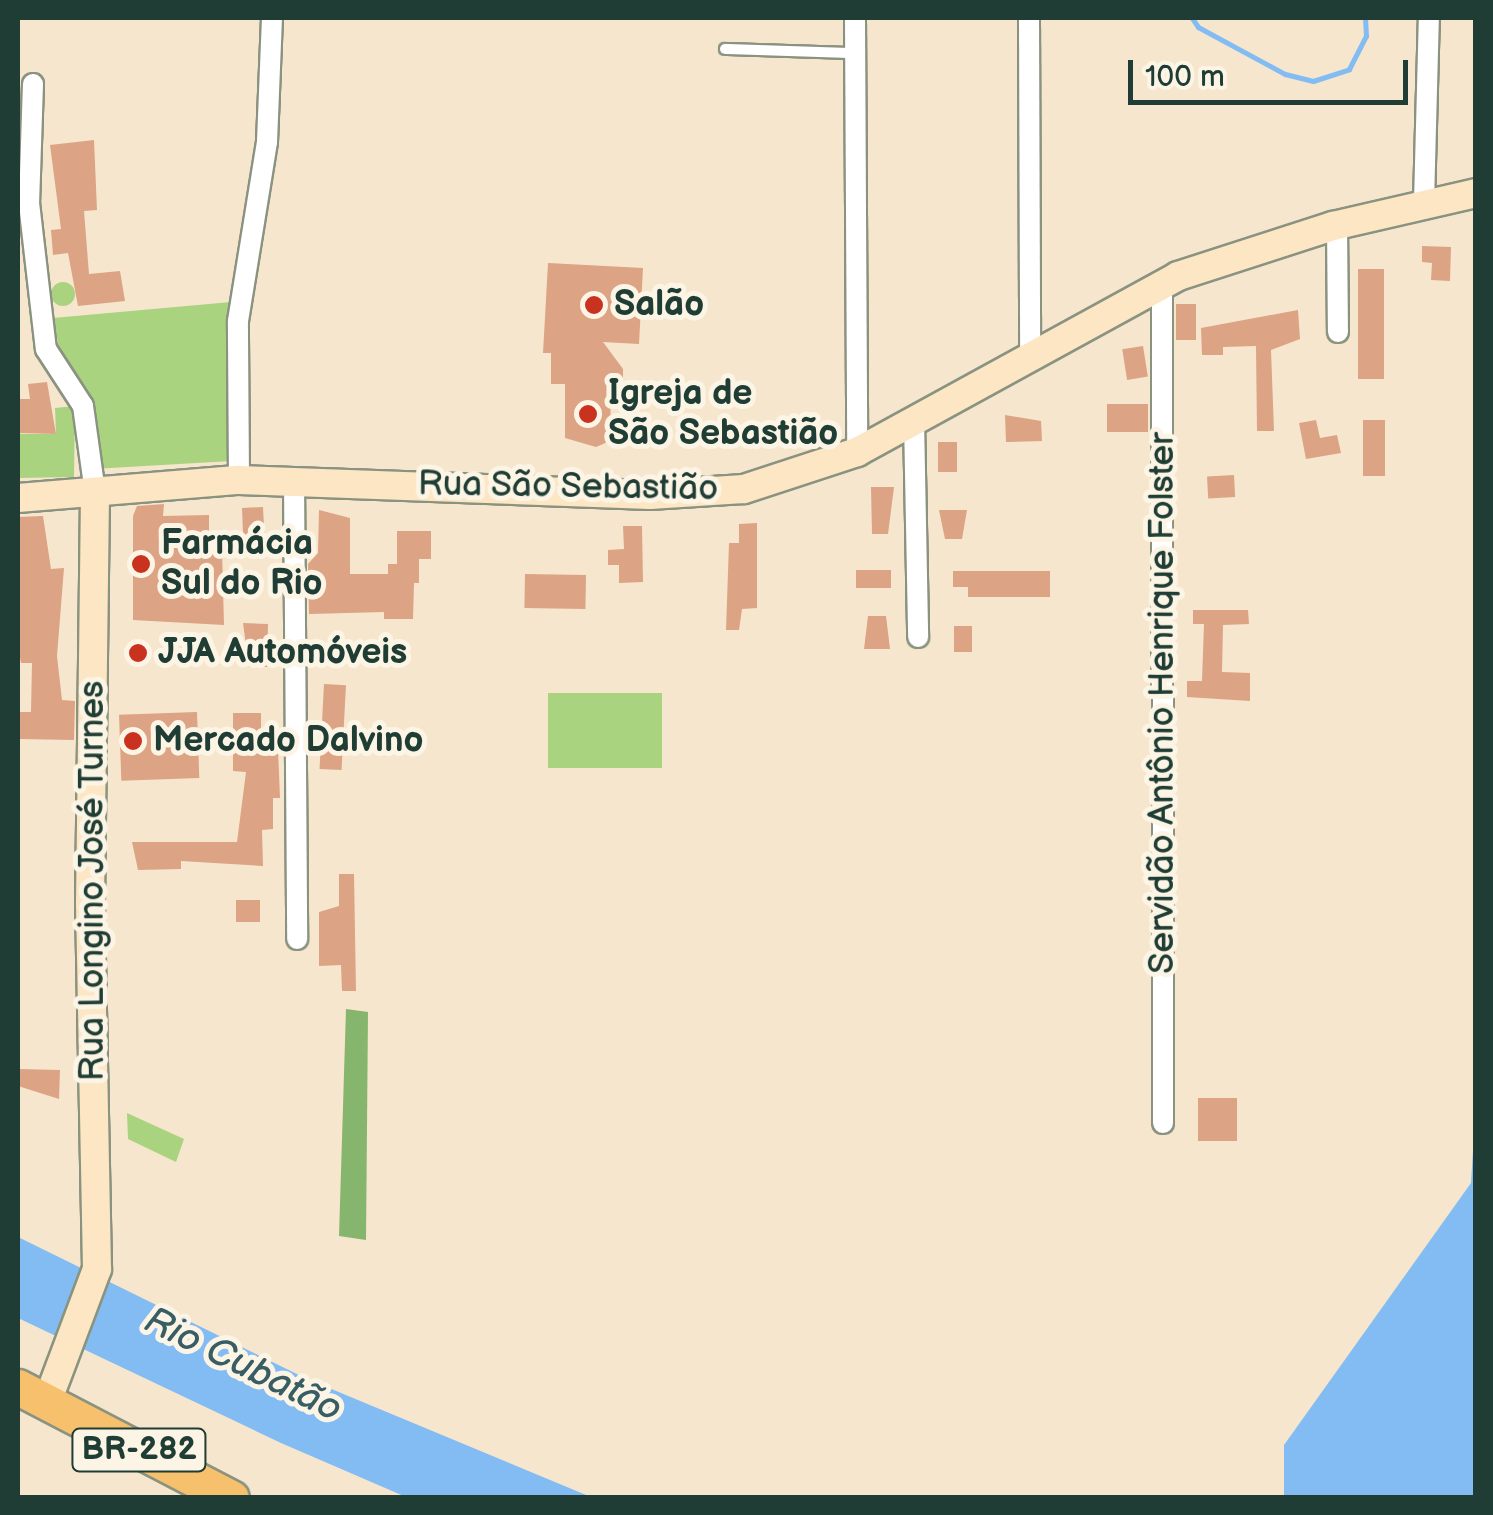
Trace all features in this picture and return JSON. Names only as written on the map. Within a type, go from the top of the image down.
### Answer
[{"type":"highway","name":"BR-282","points":[[32,1394],[231,1498]]},
{"type":"main road","name":"Rua São Sebastião","points":[[18,498],[239,480],[684,495],[780,481],[857,452],[1162,282],[1338,224],[1476,193]]},
{"type":"main road","name":"Rua Longino José Turnes","points":[[32,1394],[60,1367],[97,1269],[90,904],[94,492]]},
{"type":"street","points":[[239,480],[238,320],[267,142],[272,18]]},
{"type":"street","points":[[855,18],[852,53],[857,452]]},
{"type":"street","points":[[1029,18],[1030,354]]},
{"type":"street","points":[[1424,202],[1429,18]]},
{"type":"street","points":[[33,84],[29,203],[46,348],[83,406],[94,492]]},
{"type":"street","points":[[1338,224],[1338,332]]},
{"type":"street","name":"Servidão Antônio Henrique Folster","points":[[1162,282],[1163,1123]]},
{"type":"street","points":[[914,420],[918,638]]},
{"type":"street","points":[[294,479],[298,939]]},
{"type":"lane","points":[[725,49],[852,53]]},
{"type":"green space","points":[[63,282],[75,294],[63,306],[51,294]]},
{"type":"green space","points":[[231,302],[231,461],[93,469],[89,392],[59,348],[53,318]]},
{"type":"green space","points":[[75,406],[74,477],[18,478],[18,434],[56,434],[55,408]]},
{"type":"green space","points":[[548,693],[662,693],[662,768],[548,768]]},
{"type":"green space","points":[[346,1009],[368,1012],[366,1240],[339,1236]]},
{"type":"green space","points":[[127,1113],[184,1139],[176,1162],[128,1139]]},
{"type":"water","points":[[1475,1117],[1475,1497],[1284,1497],[1284,1445],[1471,1183]]},
{"type":"water","name":"Rio Cubatão","points":[[18,1237],[305,1378],[591,1497],[406,1497],[281,1443],[18,1318]]},
{"type":"building","points":[[94,140],[97,210],[84,211],[89,274],[120,271],[125,301],[78,306],[68,253],[53,255],[51,230],[61,229],[50,145]]},
{"type":"building","points":[[1422,246],[1451,247],[1450,281],[1431,280],[1432,263],[1422,262]]},
{"type":"building","name":"Salão","points":[[548,263],[643,268],[639,344],[603,342],[623,369],[623,389],[611,389],[610,441],[596,447],[565,438],[565,384],[551,384],[551,353],[543,353]]},
{"type":"building","points":[[1358,269],[1384,269],[1384,379],[1358,379]]},
{"type":"building","points":[[1176,304],[1196,304],[1196,340],[1176,340]]},
{"type":"building","points":[[1298,310],[1300,339],[1271,350],[1274,431],[1257,431],[1256,346],[1223,347],[1223,355],[1202,355],[1201,328]]},
{"type":"building","points":[[1143,346],[1148,377],[1127,380],[1122,349]]},
{"type":"building","points":[[47,382],[56,434],[18,433],[18,399],[30,399],[28,384]]},
{"type":"building","points":[[1107,404],[1148,404],[1148,432],[1107,432]]},
{"type":"building","points":[[1005,415],[1041,421],[1042,441],[1006,442]]},
{"type":"building","points":[[1316,420],[1320,438],[1337,435],[1341,453],[1306,459],[1299,423]]},
{"type":"building","points":[[1363,420],[1385,420],[1385,476],[1363,476]]},
{"type":"building","points":[[938,442],[957,442],[957,472],[938,472]]},
{"type":"building","points":[[1234,475],[1235,497],[1208,498],[1207,476]]},
{"type":"building","points":[[871,487],[894,487],[888,534],[872,534]]},
{"type":"building","points":[[164,504],[163,516],[209,515],[209,534],[243,534],[242,508],[263,507],[265,547],[222,549],[224,625],[133,620],[133,516],[137,506]]},
{"type":"building","points":[[319,510],[350,518],[350,574],[388,574],[388,564],[397,564],[397,531],[431,531],[431,559],[419,559],[419,583],[414,583],[413,619],[384,619],[384,612],[309,614],[308,564],[318,553]]},
{"type":"building","points":[[939,510],[967,510],[962,539],[945,539]]},
{"type":"building","points":[[43,516],[51,569],[64,568],[57,656],[62,700],[75,701],[74,740],[18,739],[18,712],[31,712],[32,663],[21,663],[18,647],[18,517]]},
{"type":"building","points":[[757,523],[757,608],[742,609],[739,630],[726,630],[729,543],[739,543],[739,524]]},
{"type":"building","points":[[623,526],[642,526],[643,582],[619,583],[619,565],[608,565],[608,550],[624,549]]},
{"type":"building","points":[[856,570],[891,570],[891,588],[856,588]]},
{"type":"building","points":[[953,571],[1050,571],[1050,597],[968,597],[968,587],[953,587]]},
{"type":"building","points":[[525,574],[586,575],[585,609],[524,608]]},
{"type":"building","points":[[1193,610],[1248,610],[1249,624],[1223,625],[1222,672],[1250,673],[1250,701],[1187,697],[1187,681],[1202,681],[1204,624],[1193,624]]},
{"type":"building","points":[[868,616],[886,616],[890,649],[864,649]]},
{"type":"building","points":[[243,623],[268,624],[267,667],[249,667]]},
{"type":"building","points":[[954,626],[972,626],[972,652],[954,652]]},
{"type":"building","points":[[324,684],[346,685],[342,770],[320,769]]},
{"type":"building","points":[[197,712],[199,778],[121,781],[119,715]]},
{"type":"building","points":[[233,713],[261,713],[261,748],[278,750],[280,798],[273,798],[273,829],[262,830],[263,866],[181,861],[181,869],[138,870],[132,842],[237,842],[246,772],[233,771]]},
{"type":"building","points":[[339,874],[354,874],[356,991],[342,991],[341,965],[319,966],[319,912],[339,906]]},
{"type":"building","points":[[236,900],[260,900],[260,922],[236,922]]},
{"type":"building","points":[[18,1069],[60,1070],[59,1099],[18,1086]]},
{"type":"building","points":[[1198,1098],[1237,1098],[1237,1141],[1198,1141]]},
{"type":"waterway","points":[[1192,18],[1198,27],[1285,74],[1313,81],[1349,69],[1366,36],[1365,18]]},
{"type":"place","name":"Salão","points":[[594,305]]},
{"type":"place","name":"Igreja de São Sebastião","points":[[588,414]]},
{"type":"place","name":"Farmácia Sul do Rio","points":[[141,564]]},
{"type":"place","name":"JJA Automóveis","points":[[138,653]]},
{"type":"place","name":"Mercado Dalvino","points":[[133,741]]}]
